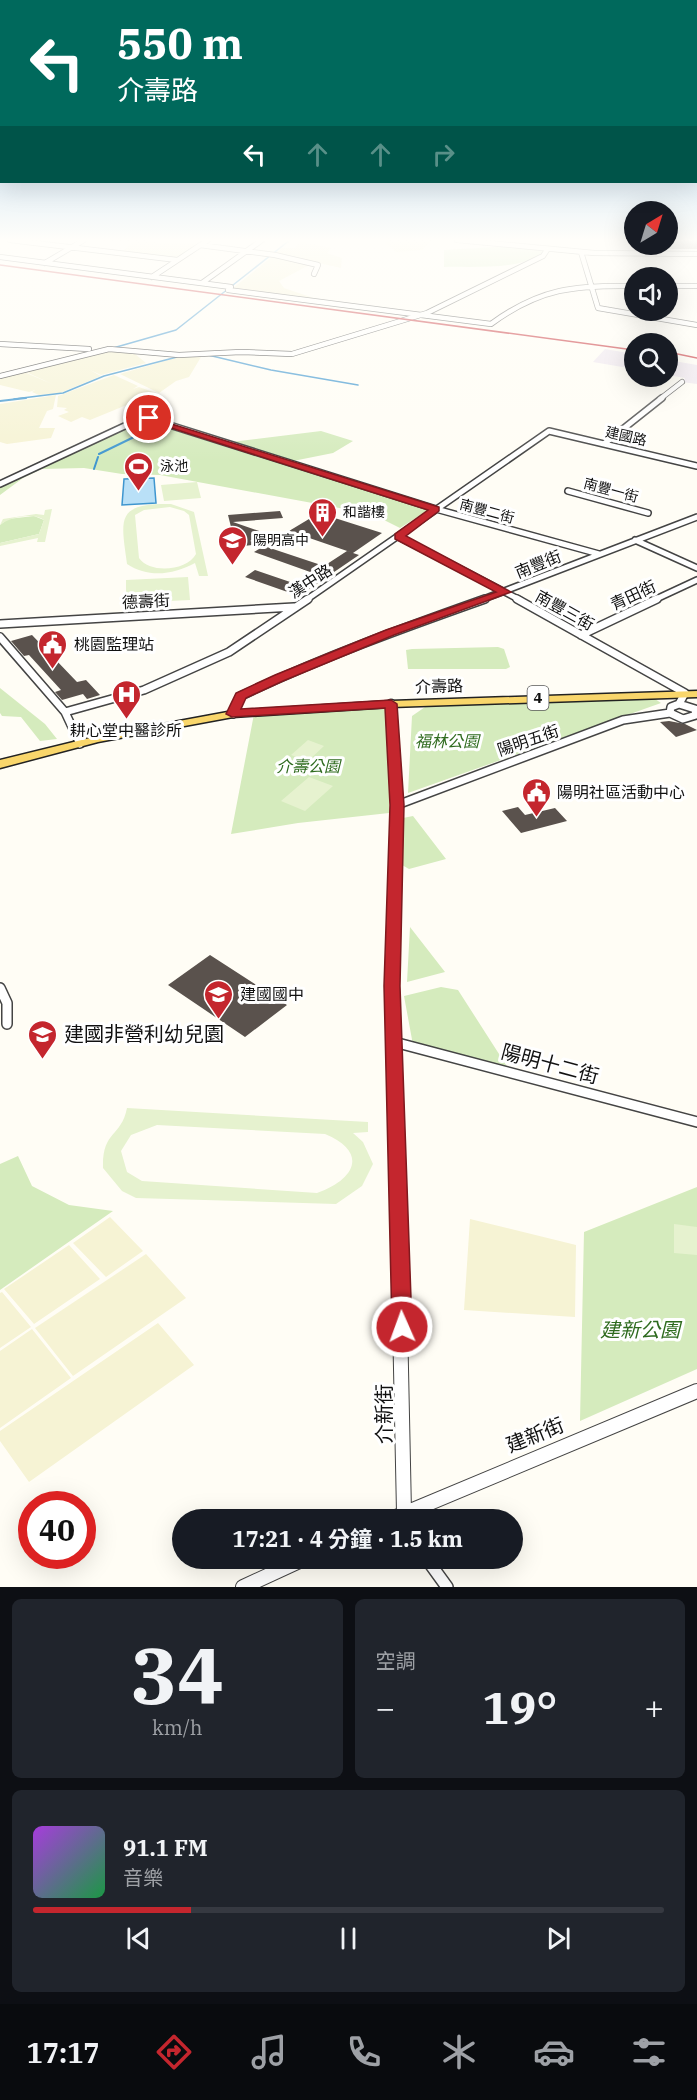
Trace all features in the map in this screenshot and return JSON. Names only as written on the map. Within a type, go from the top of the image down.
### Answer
[{"type":"main road","name":"介壽路","points":[[0,764],[199,718],[232,714],[391,704],[687,697]]},
{"type":"street","points":[[413,314],[491,324],[504,314]]},
{"type":"street","points":[[633,314],[697,325]]},
{"type":"street","points":[[0,376],[109,349],[179,355],[241,352],[292,354],[420,315]]},
{"type":"street","points":[[0,344],[89,349]]},
{"type":"street","points":[[604,444],[682,382]]},
{"type":"street","name":"南豐二街","points":[[0,484],[144,417],[435,509],[599,554]]},
{"type":"street","name":"建國路","points":[[549,431],[697,466]]},
{"type":"street","name":"漢中路","points":[[65,712],[170,681],[229,652],[399,537],[435,509],[549,431]]},
{"type":"street","name":"南豐一街","points":[[567,492],[648,513]]},
{"type":"street","name":"南豐街","points":[[232,714],[241,696],[279,678],[390,633],[505,592],[697,517]]},
{"type":"street","name":"南豐三街","points":[[399,537],[505,592],[687,697],[695,709],[695,719]]},
{"type":"street","points":[[635,540],[697,568]]},
{"type":"street","name":"青田街","points":[[581,635],[697,580]]},
{"type":"street","name":"德壽街","points":[[0,624],[294,607]]},
{"type":"street","points":[[0,637],[65,712],[80,744]]},
{"type":"street","points":[[687,697],[671,707],[670,713],[678,718],[695,719]]},
{"type":"street","name":"介新街","points":[[391,704],[397,805],[392,986],[403,1372],[403,1509]]},
{"type":"street","name":"陽明五街","points":[[397,805],[623,720],[670,713]]},
{"type":"street","points":[[0,988],[7,1003],[7,1024]]},
{"type":"street","name":"陽明十二街","points":[[394,1042],[697,1122]]},
{"type":"street","name":"建新街","points":[[419,1509],[697,1391]]},
{"type":"street","points":[[243,1587],[282,1569]]},
{"type":"street","points":[[434,1569],[447,1587]]},
{"type":"shaded area","points":[[605,349],[624,352],[624,367],[593,362]]},
{"type":"shaded area","points":[[112,351],[135,354],[146,363],[101,375],[90,370],[101,376],[60,393],[39,395],[32,392],[35,390],[29,392],[0,385],[0,378],[24,372],[52,384],[26,372]]},
{"type":"shaded area","points":[[178,357],[201,357],[189,377],[176,381],[159,393],[120,374]]},
{"type":"shaded area","points":[[678,362],[697,365],[697,384],[682,382],[685,378],[678,377]]},
{"type":"shaded area","points":[[114,375],[138,386],[133,389],[139,387],[156,393],[90,420],[82,417],[71,422],[58,416],[69,412],[64,410],[67,408],[57,407],[58,396]]},
{"type":"shaded area","points":[[56,395],[53,409],[47,411],[39,428],[55,428],[51,438],[7,444],[0,442],[0,404]]},
{"type":"shaded area","points":[[110,1217],[143,1251],[106,1277],[73,1243]]},
{"type":"shaded area","points":[[470,1219],[576,1245],[575,1317],[464,1310]]},
{"type":"shaded area","points":[[69,1245],[100,1279],[34,1324],[4,1289]]},
{"type":"shaded area","points":[[146,1254],[186,1298],[73,1376],[35,1328]]},
{"type":"shaded area","points":[[2,1292],[31,1327],[0,1348],[0,1293]]},
{"type":"shaded area","points":[[158,1323],[194,1365],[29,1482],[0,1441],[0,1431]]},
{"type":"shaded area","points":[[32,1329],[71,1378],[0,1428],[0,1351]]},
{"type":"green space","points":[[145,420],[430,509],[400,528],[372,514],[160,475],[122,474],[84,468],[42,469],[23,478],[0,495],[0,486]]},
{"type":"green space","points":[[321,431],[353,441],[333,453],[288,462],[231,442]]},
{"type":"green space","points":[[197,482],[201,498],[164,501],[161,485]]},
{"type":"green space","points":[[153,504],[171,504],[194,512],[208,576],[199,576],[195,563],[178,570],[161,573],[143,571],[127,564],[123,536],[126,517],[131,511]],"holes":[[[170,507],[189,515],[196,554],[191,560],[177,567],[159,568],[144,563],[139,558],[135,515],[144,510]]]},
{"type":"green space","points":[[52,509],[45,542],[37,542],[38,538],[0,546],[0,543],[39,534],[44,520],[34,516],[23,516],[44,515],[45,510]]},
{"type":"green space","points":[[21,516],[9,520],[0,525],[3,519]]},
{"type":"green space","points":[[34,516],[44,520],[39,534],[0,543],[0,525],[8,519]]},
{"type":"green space","points":[[188,577],[190,600],[126,603],[126,580]]},
{"type":"green space","points":[[498,647],[504,649],[510,667],[506,669],[408,669],[406,650]]},
{"type":"green space","points":[[0,688],[45,724],[57,739],[40,741],[21,717],[2,716]]},
{"type":"green space","name":"福林公園","points":[[649,695],[661,703],[408,793],[412,716],[428,705]]},
{"type":"green space","name":"介壽公園","points":[[394,706],[389,813],[298,823],[231,834],[254,714]]},
{"type":"green space","points":[[308,740],[324,746],[308,761],[291,755]]},
{"type":"green space","points":[[309,777],[333,786],[305,811],[281,801]]},
{"type":"green space","points":[[413,816],[446,859],[409,869],[402,865],[403,818]]},
{"type":"green space","points":[[410,927],[445,972],[407,982]]},
{"type":"green space","points":[[441,987],[458,990],[508,1068],[413,1045],[404,996]]},
{"type":"green space","points":[[127,1108],[368,1122],[368,1132],[353,1133],[363,1142],[373,1164],[362,1186],[336,1204],[136,1198],[122,1191],[103,1168],[105,1147],[124,1118]],"holes":[[[157,1125],[325,1134],[348,1149],[352,1157],[352,1165],[340,1181],[317,1193],[142,1181],[127,1172],[121,1151],[131,1135]]]},
{"type":"green space","points":[[18,1156],[32,1186],[69,1205],[113,1211],[0,1290],[0,1164]]},
{"type":"green space","name":"建新公園","points":[[697,1187],[697,1369],[580,1421],[584,1232]]},
{"type":"green space","points":[[674,1224],[697,1227],[697,1255],[674,1253]]},
{"type":"water","name":"泳池","points":[[154,478],[156,503],[122,505],[124,479]]},
{"type":"building","points":[[280,511],[283,518],[233,522],[265,533],[250,541],[260,544],[236,547],[228,515]]},
{"type":"building","points":[[319,513],[382,533],[353,553],[289,531]]},
{"type":"building","points":[[264,546],[324,566],[347,551],[359,555],[299,596],[245,577],[255,570],[296,584],[313,573],[254,552]]},
{"type":"building","name":"桃園監理站","points":[[32,635],[77,682],[86,680],[100,695],[87,699],[83,694],[62,700],[55,692],[61,690],[29,655],[24,656],[11,641]]},
{"type":"building","points":[[660,722],[685,724],[697,730],[676,737]]},
{"type":"building","name":"陽明社區活動中心","points":[[518,807],[525,815],[555,808],[567,821],[521,833],[502,811]]},
{"type":"building","points":[[210,955],[287,1005],[245,1037],[168,985]]},
{"type":"waterway","points":[[113,348],[176,330],[196,314]]},
{"type":"waterway","points":[[208,355],[271,370],[358,385]]},
{"type":"waterway","points":[[14,399],[63,393],[104,376],[177,357]]},
{"type":"waterway","points":[[0,401],[26,398]]},
{"type":"waterway","points":[[99,454],[134,437]]},
{"type":"waterway","points":[[94,469],[98,457]]},
{"type":"railway","points":[[366,314],[624,349]]},
{"type":"railway","points":[[678,354],[697,358]]},
{"type":"place","name":"泳池","points":[[139,492]]},
{"type":"place","name":"和諧樓","points":[[322,538]]},
{"type":"place","name":"陽明高中","points":[[232,566]]},
{"type":"place","name":"桃園監理站","points":[[53,670]]},
{"type":"place","name":"耕心堂中醫診所","points":[[126,720]]},
{"type":"place","name":"陽明社區活動中心","points":[[536,818]]},
{"type":"place","name":"建國國中","points":[[219,1020]]},
{"type":"place","name":"建國非營利幼兒園","points":[[43,1060]]},
{"type":"route","points":[[149,418],[435,509],[399,537],[505,592],[390,633],[279,678],[241,696],[232,714],[391,704],[397,805],[392,986],[402,1327]]}]
